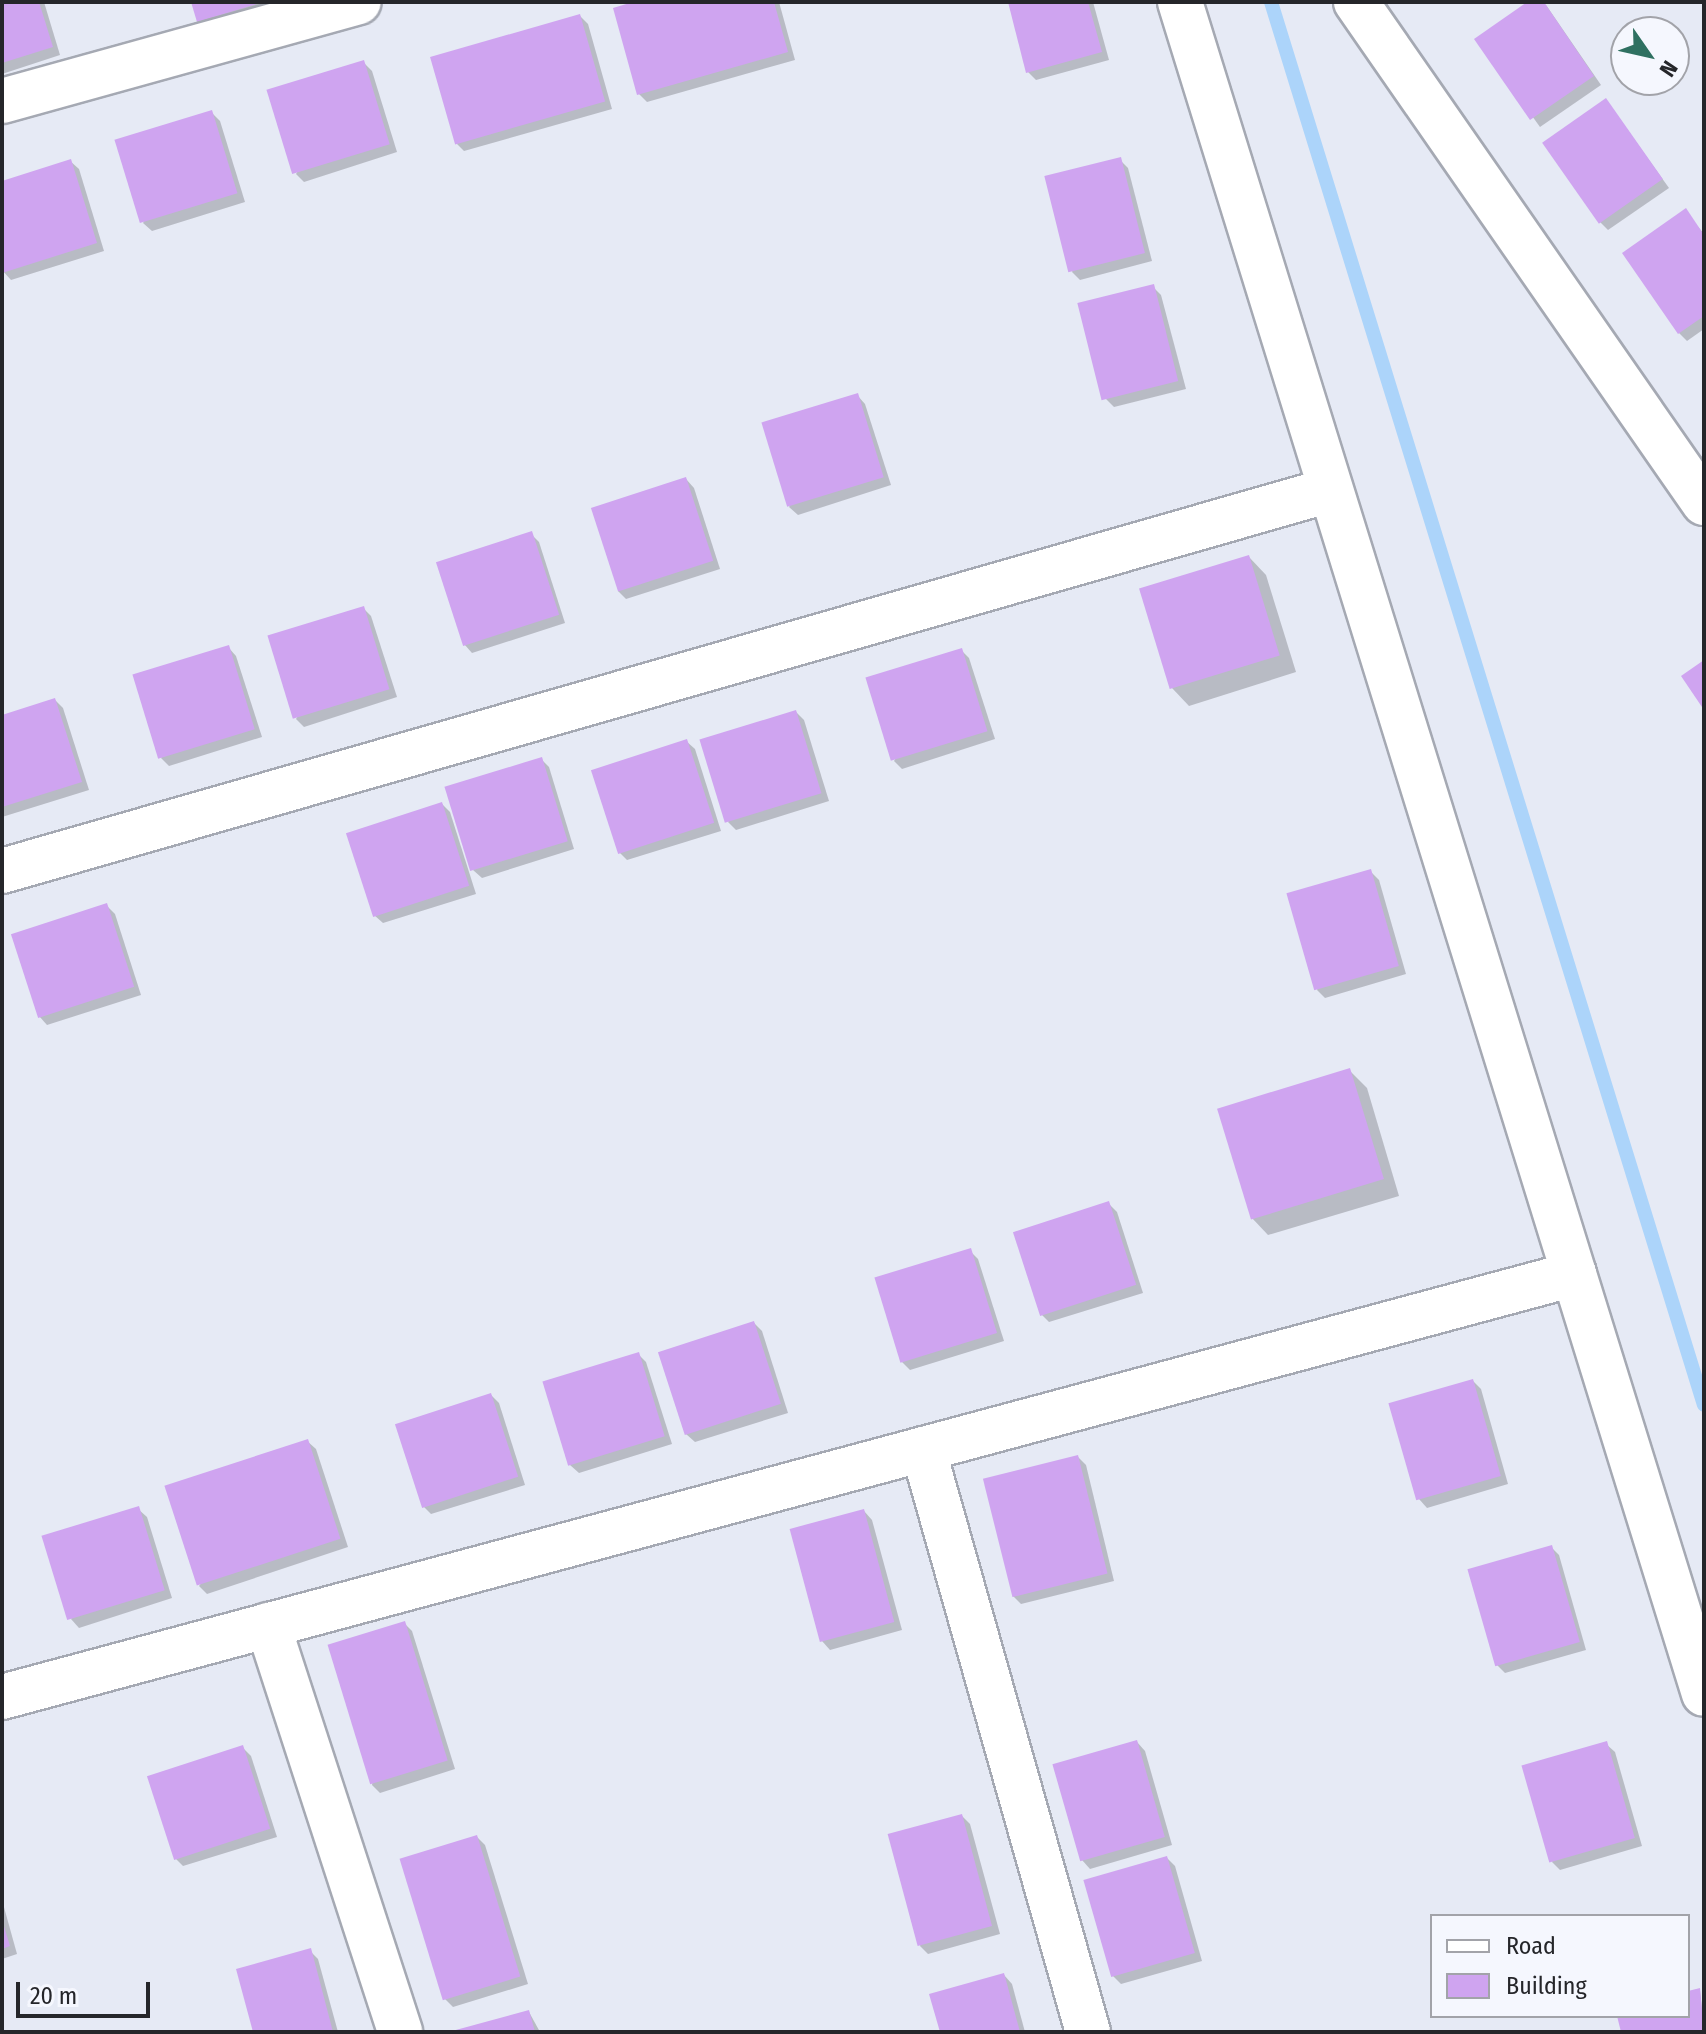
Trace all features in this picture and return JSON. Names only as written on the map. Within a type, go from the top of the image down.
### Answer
[{"type":"street","points":[[2,101],[358,2]]},
{"type":"street","points":[[1180,2],[1704,1694]]},
{"type":"street","points":[[1356,2],[1704,503]]},
{"type":"street","points":[[2,871],[1330,490]]},
{"type":"street","points":[[2,1697],[1574,1274]]},
{"type":"street","points":[[923,1449],[1088,2032]]},
{"type":"street","points":[[268,1625],[400,2032]]},
{"type":"building","points":[[2,2],[39,2],[53,47],[2,63]]},
{"type":"building","points":[[191,2],[259,2],[260,3],[197,22]]},
{"type":"building","points":[[633,2],[774,2],[788,52],[637,95],[613,8]]},
{"type":"building","points":[[1008,2],[1088,2],[1102,52],[1026,73]]},
{"type":"building","points":[[1527,2],[1544,2],[1594,76],[1530,120],[1474,39]]},
{"type":"building","points":[[580,14],[605,101],[455,144],[430,57]]},
{"type":"building","points":[[364,60],[390,144],[292,174],[266,90]]},
{"type":"building","points":[[1606,98],[1663,179],[1599,224],[1542,143]]},
{"type":"building","points":[[212,110],[237,193],[140,223],[114,140]]},
{"type":"building","points":[[1121,157],[1145,253],[1068,272],[1044,176]]},
{"type":"building","points":[[71,159],[97,243],[2,273],[2,181]]},
{"type":"building","points":[[1686,208],[1704,235],[1704,316],[1678,334],[1622,253]]},
{"type":"building","points":[[1154,284],[1178,381],[1102,400],[1077,303]]},
{"type":"building","points":[[858,393],[884,477],[787,507],[761,423]]},
{"type":"building","points":[[686,477],[713,561],[618,592],[591,508]]},
{"type":"building","points":[[532,531],[559,615],[463,646],[436,562]]},
{"type":"building","points":[[1249,555],[1280,655],[1170,689],[1139,589]]},
{"type":"building","points":[[364,606],[389,689],[293,719],[267,636]]},
{"type":"building","points":[[229,645],[255,729],[158,759],[132,675]]},
{"type":"building","points":[[962,648],[987,731],[891,761],[865,678]]},
{"type":"building","points":[[1704,660],[1704,710],[1681,676]]},
{"type":"building","points":[[55,698],[82,782],[2,807],[2,715]]},
{"type":"building","points":[[796,710],[821,793],[725,823],[699,740]]},
{"type":"building","points":[[687,739],[714,823],[618,854],[591,770]]},
{"type":"building","points":[[542,757],[568,841],[470,871],[444,787]]},
{"type":"building","points":[[442,802],[469,886],[373,917],[346,833]]},
{"type":"building","points":[[1371,869],[1399,966],[1314,990],[1286,893]]},
{"type":"building","points":[[107,903],[134,987],[38,1018],[11,934]]},
{"type":"building","points":[[1350,1068],[1384,1179],[1251,1220],[1217,1109]]},
{"type":"building","points":[[1109,1201],[1136,1285],[1040,1316],[1013,1232]]},
{"type":"building","points":[[971,1248],[997,1333],[900,1363],[874,1278]]},
{"type":"building","points":[[754,1321],[781,1404],[685,1435],[658,1352]]},
{"type":"building","points":[[639,1352],[665,1436],[568,1466],[542,1382]]},
{"type":"building","points":[[1473,1379],[1501,1476],[1416,1500],[1388,1403]]},
{"type":"building","points":[[491,1393],[518,1477],[422,1508],[395,1424]]},
{"type":"building","points":[[308,1439],[340,1539],[197,1586],[164,1486]]},
{"type":"building","points":[[1078,1455],[1108,1573],[1012,1597],[983,1479]]},
{"type":"building","points":[[139,1506],[165,1590],[67,1620],[41,1536]]},
{"type":"building","points":[[864,1509],[894,1622],[820,1642],[790,1529]]},
{"type":"building","points":[[1552,1545],[1580,1642],[1495,1666],[1467,1569]]},
{"type":"building","points":[[405,1621],[448,1761],[370,1784],[328,1645]]},
{"type":"building","points":[[1137,1740],[1165,1837],[1080,1861],[1052,1764]]},
{"type":"building","points":[[1607,1741],[1635,1838],[1549,1863],[1521,1766]]},
{"type":"building","points":[[243,1745],[270,1829],[174,1860],[147,1776]]},
{"type":"building","points":[[962,1814],[992,1926],[918,1946],[888,1834]]},
{"type":"building","points":[[477,1835],[520,1977],[443,2000],[400,1859]]},
{"type":"building","points":[[1167,1856],[1195,1953],[1111,1977],[1083,1880]]},
{"type":"building","points":[[2,1920],[10,1946],[2,1949]]},
{"type":"building","points":[[311,1948],[333,2032],[253,2032],[236,1969]]},
{"type":"building","points":[[1004,1973],[1020,2032],[940,2032],[929,1994]]},
{"type":"building","points":[[1700,1988],[1704,2032],[1621,2032],[1618,2018],[1690,2018],[1690,1990]]},
{"type":"building","points":[[529,2010],[535,2032],[452,2032],[452,2031]]},
{"type":"waterway","points":[[1271,2],[1704,1405]]}]
